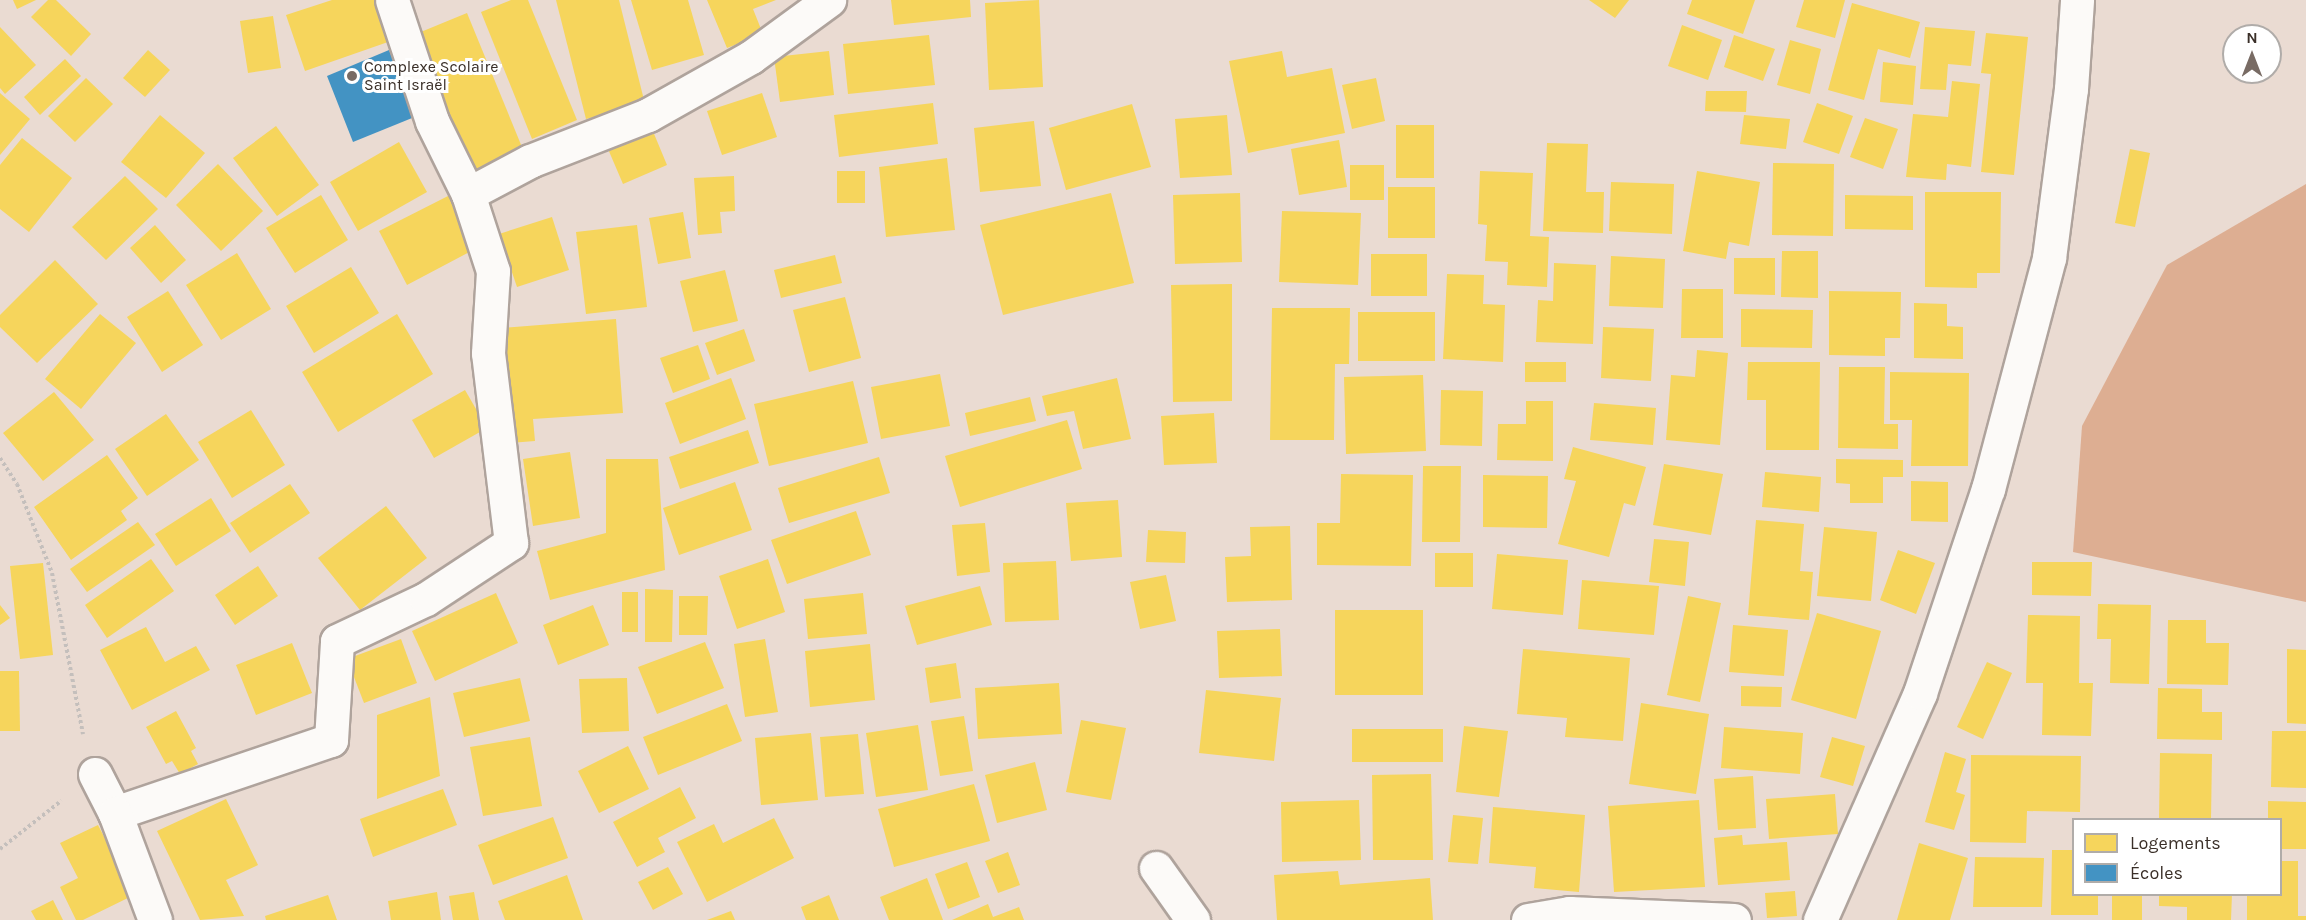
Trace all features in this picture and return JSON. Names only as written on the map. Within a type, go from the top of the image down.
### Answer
[{"type":"street","points":[[116,813],[331,740],[337,641],[426,599],[511,543],[488,353],[492,271],[468,194],[432,121],[392,0]]},
{"type":"street","points":[[468,194],[530,161],[648,115],[751,57],[829,0]]},
{"type":"street","points":[[1820,920],[1920,693],[1988,489],[2049,258],[2071,89],[2077,0]]},
{"type":"street","points":[[95,774],[116,813],[155,920]]},
{"type":"street","points":[[1156,868],[1193,920]]},
{"type":"street","points":[[1528,920],[1569,913],[1734,920]]},
{"type":"path","points":[[0,458],[17,484],[52,573],[75,710],[95,774],[0,849]]},
{"type":"shaded area","points":[[2306,184],[2306,602],[2073,552],[2082,426],[2167,265]]},
{"type":"building: Logements","points":[[13,0],[36,0],[17,9]]},
{"type":"building: Logements","points":[[48,0],[56,0],[91,34],[71,56],[31,17]]},
{"type":"building: Logements","points":[[332,0],[374,0],[388,42],[305,71],[286,15]]},
{"type":"building: Logements","points":[[511,0],[528,0],[577,120],[532,139],[481,12]]},
{"type":"building: Logements","points":[[556,0],[619,0],[645,104],[586,119]]},
{"type":"building: Logements","points":[[631,0],[688,0],[704,55],[652,70]]},
{"type":"building: Logements","points":[[707,0],[776,0],[753,9],[763,34],[727,48]]},
{"type":"building: Logements","points":[[891,0],[970,0],[971,17],[894,25]]},
{"type":"building: Logements","points":[[1039,0],[1043,87],[989,90],[985,3]]},
{"type":"building: Logements","points":[[1589,0],[1629,0],[1615,18]]},
{"type":"building: Logements","points":[[1692,0],[1755,0],[1743,34],[1687,14]]},
{"type":"building: Logements","points":[[1804,0],[1845,0],[1835,38],[1796,27]]},
{"type":"building: Logements","points":[[1852,3],[1920,22],[1910,58],[1878,49],[1864,100],[1828,90]]},
{"type":"building: Logements","points":[[467,13],[524,152],[467,174],[411,36]]},
{"type":"building: Logements","points":[[273,16],[281,68],[248,73],[240,21]]},
{"type":"building: Logements","points":[[1682,25],[1722,40],[1708,80],[1668,66]]},
{"type":"building: Logements","points":[[0,27],[36,65],[5,94],[0,88]]},
{"type":"building: Logements","points":[[1925,27],[1975,31],[1971,66],[1948,64],[1946,90],[1920,89]]},
{"type":"building: Logements","points":[[1986,33],[2028,37],[2014,175],[1981,172],[1991,74],[1981,73]]},
{"type":"building: Logements","points":[[929,35],[935,85],[848,94],[843,44]]},
{"type":"building: Logements","points":[[1734,35],[1775,49],[1763,81],[1724,67]]},
{"type":"building: Logements","points":[[1790,40],[1821,49],[1810,94],[1777,85]]},
{"type":"building: Logements","points":[[148,50],[170,70],[145,97],[123,78]]},
{"type":"building: Logements","points":[[829,51],[834,95],[780,102],[774,57]]},
{"type":"building: Logements","points":[[1282,51],[1287,77],[1332,68],[1345,133],[1248,153],[1229,61]]},
{"type":"building: Logements","points":[[65,59],[81,76],[40,115],[24,97]]},
{"type":"building: Logements","points":[[1883,62],[1916,66],[1913,105],[1880,102]]},
{"type":"building: Logements","points":[[86,78],[113,104],[75,142],[48,116]]},
{"type":"building: Logements","points":[[1376,78],[1385,121],[1352,129],[1342,85]]},
{"type":"building: Logements","points":[[1952,81],[1980,84],[1971,167],[1947,164],[1946,180],[1906,177],[1913,114],[1948,117]]},
{"type":"building: Logements","points":[[1706,91],[1747,91],[1746,112],[1705,111]]},
{"type":"building: Logements","points":[[0,93],[30,119],[0,155]]},
{"type":"building: Logements","points":[[762,93],[777,137],[722,155],[707,111]]},
{"type":"building: Logements","points":[[933,103],[938,144],[839,157],[834,115]]},
{"type":"building: Logements","points":[[1817,103],[1853,116],[1839,154],[1803,142]]},
{"type":"building: Logements","points":[[1132,104],[1151,167],[1066,190],[1049,128]]},
{"type":"building: Logements","points":[[160,115],[205,153],[166,198],[121,162]]},
{"type":"building: Logements","points":[[1227,115],[1232,175],[1180,178],[1175,119]]},
{"type":"building: Logements","points":[[1744,115],[1790,119],[1786,149],[1740,144]]},
{"type":"building: Logements","points":[[1865,118],[1898,129],[1883,169],[1850,157]]},
{"type":"building: Logements","points":[[1034,121],[1041,186],[980,192],[974,128]]},
{"type":"building: Logements","points":[[1396,125],[1434,125],[1434,178],[1396,178]]},
{"type":"building: Logements","points":[[276,126],[319,185],[277,216],[233,158]]},
{"type":"building: Logements","points":[[652,129],[667,165],[623,184],[608,149]]},
{"type":"building: Logements","points":[[22,138],[72,178],[29,232],[0,209],[0,165]]},
{"type":"building: Logements","points":[[1339,140],[1347,187],[1299,195],[1291,149]]},
{"type":"building: Logements","points":[[399,142],[427,192],[358,231],[330,182]]},
{"type":"building: Logements","points":[[1547,143],[1588,144],[1586,192],[1604,192],[1603,233],[1543,231]]},
{"type":"building: Logements","points":[[2130,149],[2150,153],[2135,227],[2115,223]]},
{"type":"building: Logements","points":[[947,158],[955,230],[886,237],[879,167]]},
{"type":"building: Logements","points":[[1773,163],[1834,164],[1833,236],[1772,235]]},
{"type":"building: Logements","points":[[218,164],[263,211],[221,251],[176,205]]},
{"type":"building: Logements","points":[[1350,165],[1384,165],[1384,200],[1350,200]]},
{"type":"building: Logements","points":[[837,171],[865,171],[865,203],[837,203]]},
{"type":"building: Logements","points":[[1480,171],[1533,173],[1530,236],[1549,237],[1547,287],[1507,285],[1508,262],[1485,261],[1487,225],[1478,224]]},
{"type":"building: Logements","points":[[1697,171],[1760,182],[1749,246],[1729,242],[1726,259],[1683,251]]},
{"type":"building: Logements","points":[[125,176],[158,209],[106,260],[72,227]]},
{"type":"building: Logements","points":[[734,176],[735,211],[720,212],[722,233],[698,235],[694,178]]},
{"type":"building: Logements","points":[[1611,182],[1674,184],[1672,234],[1609,231]]},
{"type":"building: Logements","points":[[1388,187],[1435,187],[1435,238],[1388,238]]},
{"type":"building: Logements","points":[[1925,192],[2001,192],[2000,273],[1977,273],[1977,288],[1925,287]]},
{"type":"building: Logements","points":[[1111,193],[1134,283],[1003,315],[980,225]]},
{"type":"building: Logements","points":[[1240,193],[1242,262],[1175,264],[1173,195]]},
{"type":"building: Logements","points":[[321,195],[348,240],[295,273],[266,228]]},
{"type":"building: Logements","points":[[450,195],[477,248],[407,285],[379,231]]},
{"type":"building: Logements","points":[[1845,195],[1913,196],[1913,230],[1845,229]]},
{"type":"building: Logements","points":[[1282,211],[1361,213],[1358,285],[1279,282]]},
{"type":"building: Logements","points":[[683,212],[691,258],[658,264],[649,218]]},
{"type":"building: Logements","points":[[552,217],[569,270],[517,287],[499,234]]},
{"type":"building: Logements","points":[[155,225],[186,260],[161,283],[130,248]]},
{"type":"building: Logements","points":[[637,225],[647,307],[586,314],[576,232]]},
{"type":"building: Logements","points":[[1782,251],[1818,251],[1818,298],[1781,297]]},
{"type":"building: Logements","points":[[237,253],[271,309],[221,340],[186,285]]},
{"type":"building: Logements","points":[[1371,254],[1427,254],[1427,296],[1371,296]]},
{"type":"building: Logements","points":[[835,255],[842,283],[781,298],[774,270]]},
{"type":"building: Logements","points":[[1611,256],[1665,259],[1663,308],[1609,306]]},
{"type":"building: Logements","points":[[1734,258],[1775,258],[1775,295],[1734,294]]},
{"type":"building: Logements","points":[[55,260],[98,304],[37,363],[0,327],[0,315]]},
{"type":"building: Logements","points":[[1554,263],[1596,265],[1593,344],[1536,342],[1538,300],[1553,301]]},
{"type":"building: Logements","points":[[351,267],[379,313],[314,353],[286,306]]},
{"type":"building: Logements","points":[[725,270],[738,321],[693,332],[680,281]]},
{"type":"building: Logements","points":[[1447,274],[1484,275],[1483,304],[1505,305],[1503,362],[1443,359]]},
{"type":"building: Logements","points":[[1232,284],[1232,401],[1173,402],[1171,285]]},
{"type":"building: Logements","points":[[1682,289],[1723,289],[1723,338],[1681,338]]},
{"type":"building: Logements","points":[[168,291],[203,345],[162,372],[127,317]]},
{"type":"building: Logements","points":[[1829,291],[1901,292],[1900,338],[1885,338],[1885,356],[1829,355]]},
{"type":"building: Logements","points":[[845,297],[861,358],[809,372],[793,310]]},
{"type":"building: Logements","points":[[1914,303],[1947,304],[1947,326],[1963,327],[1963,359],[1914,358]]},
{"type":"building: Logements","points":[[1272,308],[1350,308],[1349,364],[1335,364],[1334,440],[1270,440]]},
{"type":"building: Logements","points":[[1741,309],[1813,310],[1812,348],[1741,347]]},
{"type":"building: Logements","points":[[1358,312],[1435,312],[1435,361],[1358,361]]},
{"type":"building: Logements","points":[[100,314],[136,343],[81,409],[45,379]]},
{"type":"building: Logements","points":[[397,314],[433,374],[338,432],[302,372]]},
{"type":"building: Logements","points":[[616,319],[623,413],[533,419],[535,441],[510,443],[502,328]]},
{"type":"building: Logements","points":[[1603,327],[1654,329],[1651,381],[1601,378]]},
{"type":"building: Logements","points":[[744,329],[755,361],[717,375],[705,343]]},
{"type":"building: Logements","points":[[698,345],[710,379],[673,393],[660,358]]},
{"type":"building: Logements","points":[[1697,350],[1728,353],[1720,445],[1666,440],[1671,375],[1695,377]]},
{"type":"building: Logements","points":[[1525,362],[1566,362],[1566,382],[1525,382]]},
{"type":"building: Logements","points":[[1748,362],[1820,362],[1819,450],[1766,450],[1766,400],[1747,400]]},
{"type":"building: Logements","points":[[1839,367],[1885,367],[1884,424],[1898,424],[1898,449],[1838,448]]},
{"type":"building: Logements","points":[[1890,372],[1969,373],[1968,466],[1911,466],[1912,420],[1890,420]]},
{"type":"building: Logements","points":[[940,374],[950,426],[881,439],[871,387]]},
{"type":"building: Logements","points":[[1423,375],[1426,451],[1346,454],[1344,377]]},
{"type":"building: Logements","points":[[731,378],[746,419],[680,444],[665,403]]},
{"type":"building: Logements","points":[[1117,378],[1131,439],[1083,449],[1074,411],[1047,416],[1042,396]]},
{"type":"building: Logements","points":[[853,381],[868,443],[769,466],[754,404]]},
{"type":"building: Logements","points":[[465,390],[487,428],[434,458],[412,420]]},
{"type":"building: Logements","points":[[1441,390],[1483,391],[1482,446],[1440,445]]},
{"type":"building: Logements","points":[[54,392],[94,440],[43,481],[3,433]]},
{"type":"building: Logements","points":[[1030,397],[1036,421],[970,436],[965,413]]},
{"type":"building: Logements","points":[[1526,401],[1553,401],[1553,461],[1497,460],[1498,424],[1526,424]]},
{"type":"building: Logements","points":[[1594,403],[1656,408],[1653,445],[1590,440]]},
{"type":"building: Logements","points":[[251,410],[285,465],[232,498],[198,442]]},
{"type":"building: Logements","points":[[1214,413],[1217,463],[1164,465],[1161,416]]},
{"type":"building: Logements","points":[[166,414],[199,460],[147,496],[115,449]]},
{"type":"building: Logements","points":[[1067,420],[1082,469],[960,507],[945,456]]},
{"type":"building: Logements","points":[[748,430],[759,463],[680,489],[669,457]]},
{"type":"building: Logements","points":[[1573,447],[1646,467],[1635,506],[1624,503],[1609,557],[1558,544],[1576,481],[1564,479]]},
{"type":"building: Logements","points":[[570,452],[580,518],[533,526],[523,459]]},
{"type":"building: Logements","points":[[107,455],[138,498],[121,511],[127,520],[71,560],[34,507]]},
{"type":"building: Logements","points":[[879,457],[890,493],[789,523],[778,488]]},
{"type":"building: Logements","points":[[606,459],[658,459],[665,570],[550,600],[537,551],[606,533]]},
{"type":"building: Logements","points":[[1836,459],[1903,460],[1903,477],[1883,477],[1883,503],[1850,503],[1850,484],[1836,483]]},
{"type":"building: Logements","points":[[1664,464],[1723,474],[1711,535],[1653,525]]},
{"type":"building: Logements","points":[[1423,466],[1461,466],[1460,542],[1422,542]]},
{"type":"building: Logements","points":[[1765,472],[1821,477],[1819,512],[1762,507]]},
{"type":"building: Logements","points":[[1341,474],[1413,475],[1411,566],[1317,565],[1317,523],[1340,523]]},
{"type":"building: Logements","points":[[1483,475],[1548,476],[1547,528],[1483,527]]},
{"type":"building: Logements","points":[[1911,481],[1948,482],[1948,522],[1911,521]]},
{"type":"building: Logements","points":[[735,482],[752,530],[679,555],[663,508]]},
{"type":"building: Logements","points":[[290,484],[310,513],[250,553],[230,523]]},
{"type":"building: Logements","points":[[211,498],[231,531],[176,566],[155,534]]},
{"type":"building: Logements","points":[[1118,500],[1122,557],[1071,561],[1066,503]]},
{"type":"building: Logements","points":[[386,506],[427,558],[360,610],[318,558]]},
{"type":"building: Logements","points":[[856,511],[871,555],[787,584],[771,540]]},
{"type":"building: Logements","points":[[1756,520],[1804,524],[1800,571],[1813,572],[1809,620],[1748,615]]},
{"type":"building: Logements","points":[[138,522],[155,545],[87,592],[70,569]]},
{"type":"building: Logements","points":[[985,523],[990,572],[957,576],[952,525]]},
{"type":"building: Logements","points":[[1290,526],[1292,600],[1227,602],[1225,557],[1251,556],[1250,527]]},
{"type":"building: Logements","points":[[1824,527],[1877,532],[1871,601],[1817,596]]},
{"type":"building: Logements","points":[[1148,530],[1186,532],[1185,563],[1146,562]]},
{"type":"building: Logements","points":[[1654,539],[1689,542],[1685,586],[1649,582]]},
{"type":"building: Logements","points":[[1898,550],[1935,563],[1916,614],[1880,600]]},
{"type":"building: Logements","points":[[1435,553],[1473,553],[1473,587],[1435,587]]},
{"type":"building: Logements","points":[[1497,554],[1568,560],[1563,615],[1492,609]]},
{"type":"building: Logements","points":[[151,559],[174,591],[107,638],[85,605]]},
{"type":"building: Logements","points":[[768,559],[785,612],[737,629],[719,576]]},
{"type":"building: Logements","points":[[1056,561],[1059,620],[1005,622],[1003,563]]},
{"type":"building: Logements","points":[[2032,562],[2092,562],[2091,596],[2032,595]]},
{"type":"building: Logements","points":[[43,563],[53,655],[20,659],[10,566]]},
{"type":"building: Logements","points":[[258,566],[278,596],[235,625],[215,595]]},
{"type":"building: Logements","points":[[1166,575],[1176,621],[1140,629],[1130,582]]},
{"type":"building: Logements","points":[[1582,580],[1659,586],[1654,635],[1578,629]]},
{"type":"building: Logements","points":[[980,586],[992,625],[917,645],[905,606]]},
{"type":"building: Logements","points":[[645,589],[673,590],[672,642],[645,642]]},
{"type":"building: Logements","points":[[622,592],[638,592],[638,632],[622,632]]},
{"type":"building: Logements","points":[[496,593],[518,643],[435,681],[412,631]]},
{"type":"building: Logements","points":[[863,593],[867,634],[808,639],[804,599]]},
{"type":"building: Logements","points":[[679,596],[708,596],[707,635],[679,635]]},
{"type":"building: Logements","points":[[1688,596],[1721,603],[1700,702],[1667,695]]},
{"type":"building: Logements","points":[[2098,604],[2151,605],[2149,684],[2110,683],[2111,639],[2097,639]]},
{"type":"building: Logements","points":[[0,605],[10,618],[0,625]]},
{"type":"building: Logements","points":[[593,605],[609,645],[558,665],[543,625]]},
{"type":"building: Logements","points":[[1335,610],[1423,610],[1423,695],[1335,695]]},
{"type":"building: Logements","points":[[1817,613],[1881,631],[1856,719],[1791,700]]},
{"type":"building: Logements","points":[[2028,615],[2080,616],[2079,683],[2093,683],[2091,736],[2042,735],[2043,683],[2026,683]]},
{"type":"building: Logements","points":[[2168,620],[2206,620],[2206,643],[2229,643],[2228,685],[2167,684]]},
{"type":"building: Logements","points":[[1733,625],[1788,630],[1784,676],[1729,672]]},
{"type":"building: Logements","points":[[146,627],[165,662],[196,646],[210,670],[132,710],[100,650]]},
{"type":"building: Logements","points":[[1280,629],[1282,676],[1219,678],[1217,631]]},
{"type":"building: Logements","points":[[401,639],[417,683],[364,703],[347,659]]},
{"type":"building: Logements","points":[[765,639],[778,712],[745,717],[734,644]]},
{"type":"building: Logements","points":[[705,642],[724,688],[657,714],[638,667]]},
{"type":"building: Logements","points":[[292,643],[312,693],[256,715],[236,665]]},
{"type":"building: Logements","points":[[870,644],[875,700],[810,707],[805,651]]},
{"type":"building: Logements","points":[[1523,649],[1630,658],[1623,741],[1565,737],[1567,718],[1517,714]]},
{"type":"building: Logements","points":[[2287,649],[2306,650],[2306,724],[2287,723]]},
{"type":"building: Logements","points":[[1987,662],[2012,673],[1983,739],[1957,727]]},
{"type":"building: Logements","points":[[956,663],[961,698],[930,703],[925,668]]},
{"type":"building: Logements","points":[[0,671],[19,671],[20,731],[0,731]]},
{"type":"building: Logements","points":[[520,678],[530,721],[464,737],[453,693]]},
{"type":"building: Logements","points":[[627,678],[629,731],[582,733],[579,679]]},
{"type":"building: Logements","points":[[1059,683],[1062,734],[978,739],[975,688]]},
{"type":"building: Logements","points":[[1741,686],[1782,687],[1781,707],[1741,706]]},
{"type":"building: Logements","points":[[2158,688],[2202,689],[2202,712],[2222,712],[2222,740],[2157,739]]},
{"type":"building: Logements","points":[[1206,690],[1281,698],[1274,761],[1199,753]]},
{"type":"building: Logements","points":[[430,697],[440,776],[377,799],[377,715]]},
{"type":"building: Logements","points":[[1641,703],[1709,714],[1696,794],[1629,784]]},
{"type":"building: Logements","points":[[727,704],[742,741],[658,775],[643,737]]},
{"type":"building: Logements","points":[[176,711],[196,748],[191,751],[198,764],[180,774],[172,761],[166,764],[146,727]]},
{"type":"building: Logements","points":[[964,716],[973,771],[940,776],[931,721]]},
{"type":"building: Logements","points":[[1081,720],[1126,728],[1111,800],[1066,792]]},
{"type":"building: Logements","points":[[918,725],[928,790],[876,797],[866,733]]},
{"type":"building: Logements","points":[[1464,726],[1508,731],[1499,797],[1456,792]]},
{"type":"building: Logements","points":[[1724,727],[1803,733],[1800,774],[1721,768]]},
{"type":"building: Logements","points":[[1352,729],[1443,729],[1443,762],[1352,762]]},
{"type":"building: Logements","points":[[2272,731],[2306,731],[2306,788],[2271,787]]},
{"type":"building: Logements","points":[[811,733],[818,800],[761,805],[755,738]]},
{"type":"building: Logements","points":[[858,734],[864,794],[825,797],[820,737]]},
{"type":"building: Logements","points":[[530,737],[542,806],[483,816],[470,747]]},
{"type":"building: Logements","points":[[1832,737],[1865,746],[1853,786],[1820,777]]},
{"type":"building: Logements","points":[[628,746],[649,789],[599,813],[578,771]]},
{"type":"building: Logements","points":[[1945,752],[1966,759],[1956,792],[1965,795],[1954,830],[1925,822]]},
{"type":"building: Logements","points":[[2160,753],[2212,754],[2211,818],[2159,818]]},
{"type":"building: Logements","points":[[1971,755],[2081,756],[2080,812],[2027,811],[2026,843],[1970,842]]},
{"type":"building: Logements","points":[[1035,762],[1047,810],[997,823],[985,775]]},
{"type":"building: Logements","points":[[1431,774],[1433,860],[1373,860],[1372,775]]},
{"type":"building: Logements","points":[[1753,776],[1756,828],[1718,830],[1714,779]]},
{"type":"building: Logements","points":[[974,784],[990,841],[894,867],[878,809]]},
{"type":"building: Logements","points":[[680,787],[696,818],[658,838],[665,852],[637,867],[613,822]]},
{"type":"building: Logements","points":[[443,789],[457,825],[373,857],[360,819]]},
{"type":"building: Logements","points":[[1835,794],[1838,834],[1769,839],[1766,799]]},
{"type":"building: Logements","points":[[226,799],[258,865],[226,880],[244,916],[200,920],[157,831]]},
{"type":"building: Logements","points":[[1359,800],[1361,860],[1282,862],[1281,802]]},
{"type":"building: Logements","points":[[1699,800],[1705,887],[1614,892],[1608,806]]},
{"type":"building: Logements","points":[[2268,801],[2306,802],[2306,849],[2282,849],[2282,818],[2268,818]]},
{"type":"building: Logements","points":[[1493,807],[1585,815],[1579,892],[1534,888],[1536,867],[1489,863]]},
{"type":"building: Logements","points":[[1453,815],[1483,818],[1478,864],[1448,862]]},
{"type":"building: Logements","points":[[553,817],[568,858],[493,885],[478,845]]},
{"type":"building: Logements","points":[[774,818],[794,858],[707,902],[677,842],[714,824],[723,843]]},
{"type":"building: Logements","points":[[98,825],[134,895],[83,920],[76,920],[60,887],[78,878],[60,843]]},
{"type":"building: Logements","points":[[1742,835],[1743,845],[1787,842],[1790,880],[1718,885],[1714,838]]},
{"type":"building: Logements","points":[[1919,843],[1968,858],[1950,920],[1897,920]]},
{"type":"building: Logements","points":[[2052,850],[2072,850],[2072,896],[2098,896],[2098,915],[2051,915]]},
{"type":"building: Logements","points":[[1008,852],[1020,885],[998,893],[985,861]]},
{"type":"building: Logements","points":[[1975,857],[2044,858],[2042,907],[1973,907]]},
{"type":"building: Logements","points":[[2282,861],[2298,861],[2298,916],[2306,916],[2306,920],[2247,920],[2247,896],[2282,896]]},
{"type":"building: Logements","points":[[967,862],[980,897],[948,909],[935,874]]},
{"type":"building: Logements","points":[[668,867],[683,894],[653,910],[638,882]]},
{"type":"building: Logements","points":[[1338,871],[1340,885],[1430,878],[1433,920],[1277,920],[1274,875]]},
{"type":"building: Logements","points":[[567,875],[583,920],[505,920],[498,901]]},
{"type":"building: Logements","points":[[927,878],[943,920],[889,920],[880,897]]},
{"type":"building: Logements","points":[[1795,891],[1797,916],[1767,918],[1765,893]]},
{"type":"building: Logements","points":[[437,892],[441,920],[391,920],[388,901]]},
{"type":"building: Logements","points":[[474,892],[479,920],[453,920],[449,896]]},
{"type":"building: Logements","points":[[328,895],[337,920],[266,920],[265,916]]},
{"type":"building: Logements","points":[[829,895],[839,920],[806,920],[801,907]]},
{"type":"building: Logements","points":[[2112,896],[2142,896],[2142,920],[2112,920]]},
{"type":"building: Logements","points":[[2159,896],[2232,896],[2231,920],[2187,920],[2187,907],[2159,906]]},
{"type":"building: Logements","points":[[53,900],[63,920],[36,920],[31,911]]},
{"type":"building: Logements","points":[[988,904],[993,917],[1019,907],[1024,920],[952,920]]},
{"type":"building: Logements","points":[[731,911],[735,920],[707,920]]},
{"type":"building: Écoles","points":[[389,50],[417,116],[353,142],[327,76]]},
{"type":"place","name":"Complexe Scolaire Saint Israël","points":[[352,76]]}]
